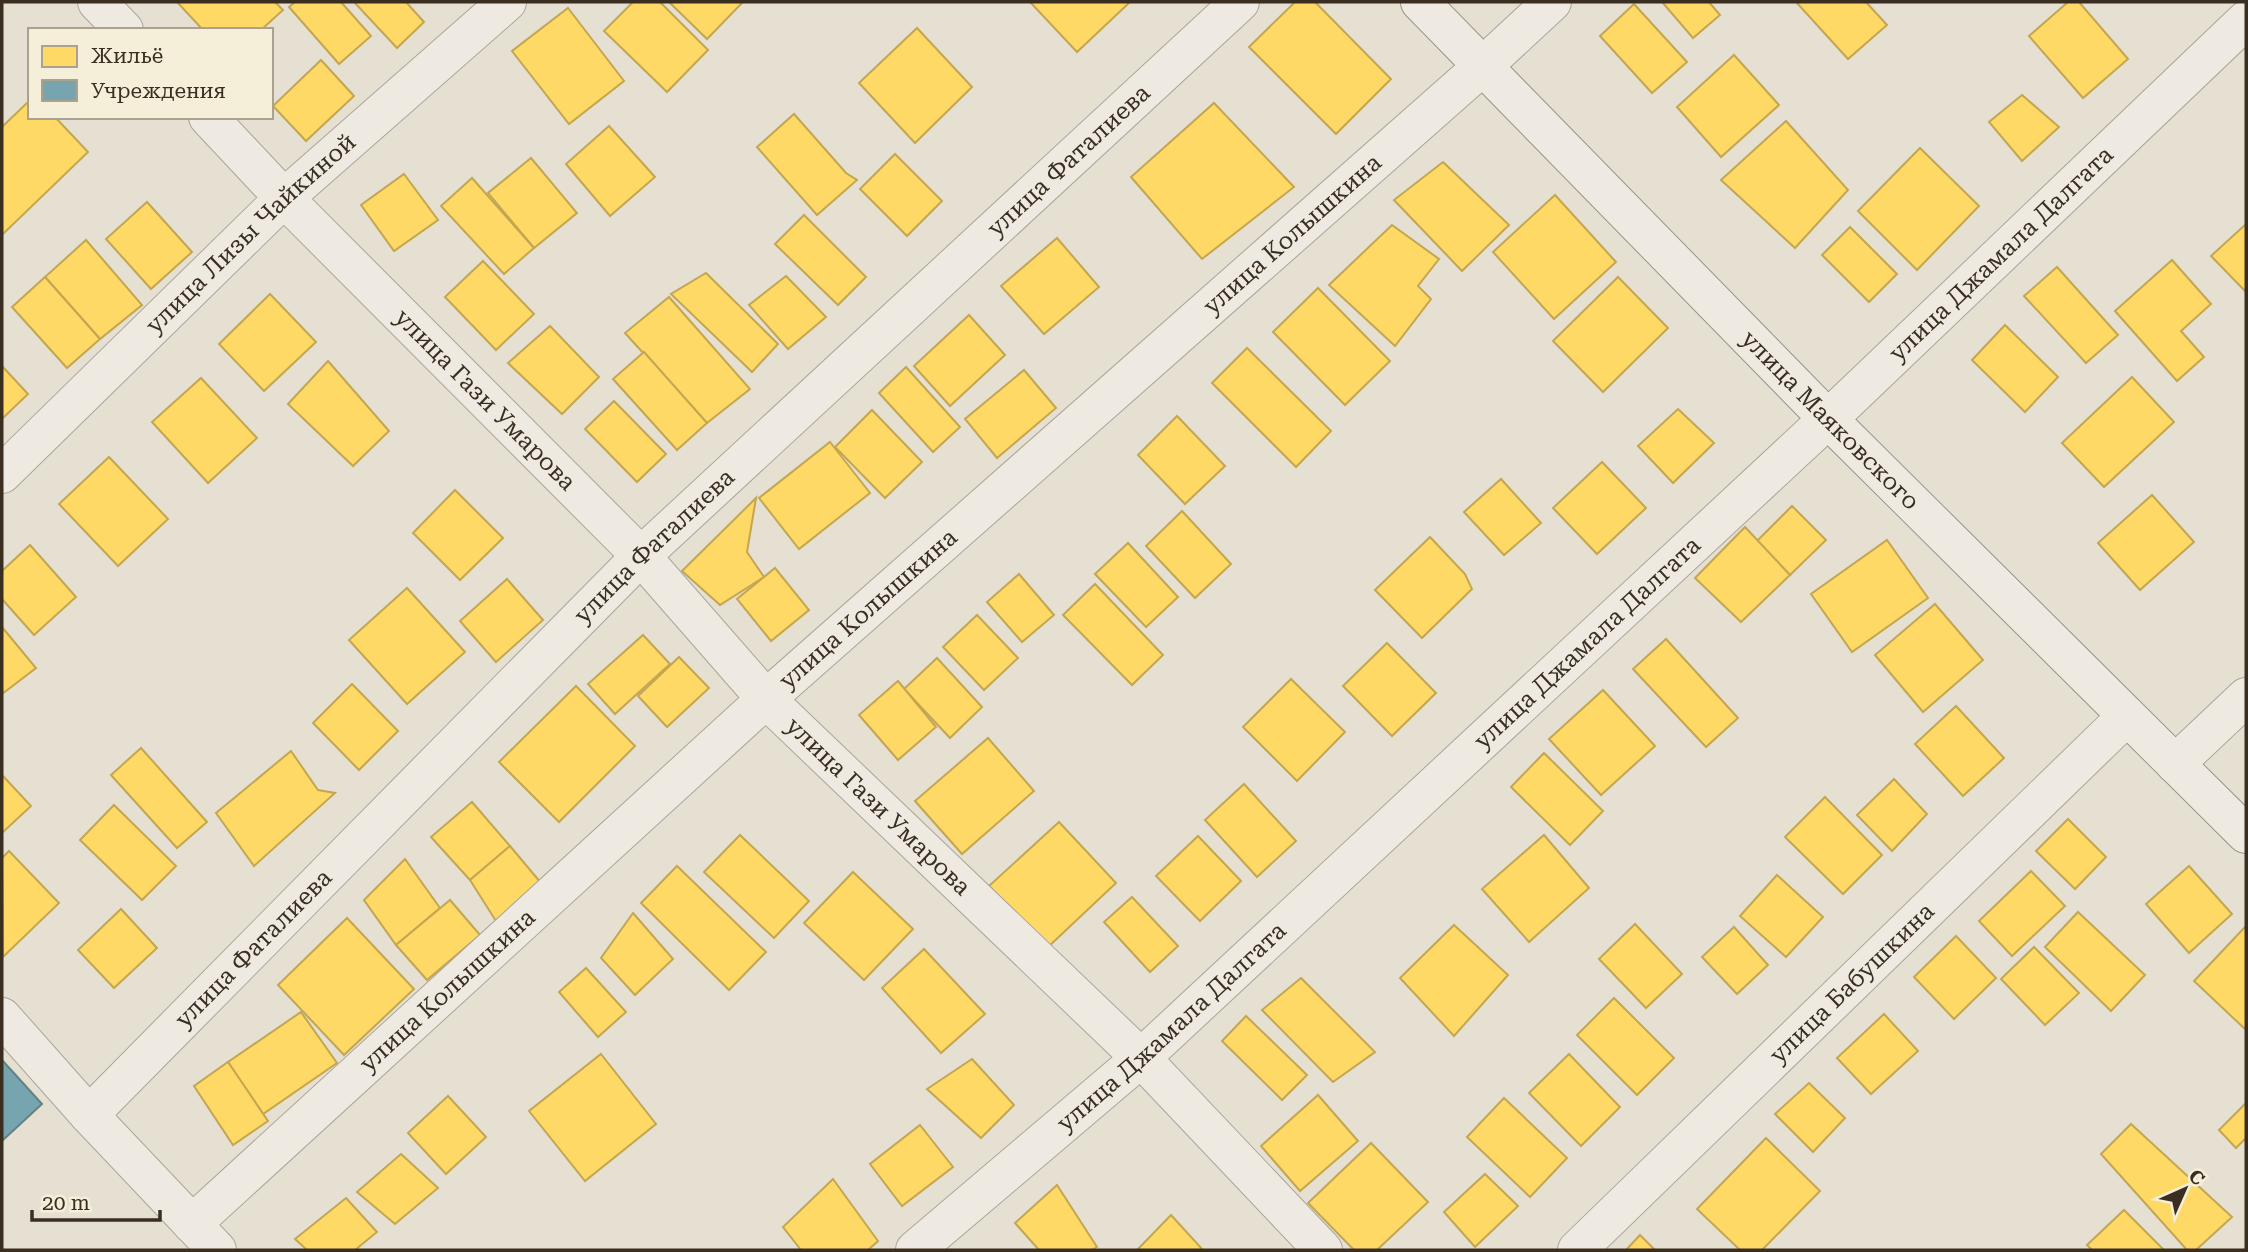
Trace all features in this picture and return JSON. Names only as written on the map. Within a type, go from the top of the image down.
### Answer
[{"type":"street","points":[[97,2],[122,28]]},
{"type":"street","name":"улица Лизы Чайкиной","points":[[2,474],[285,198],[507,2]]},
{"type":"street","name":"улица Фаталиева","points":[[89,1115],[641,556],[1240,2]]},
{"type":"street","name":"улица Маяковского","points":[[1420,2],[1828,419],[2246,834]]},
{"type":"street","name":"улица Колышкина","points":[[204,1237],[766,699],[1483,66],[1552,2]]},
{"type":"street","name":"улица Джамала Далгата","points":[[915,1250],[1141,1058],[1828,419],[2246,20]]},
{"type":"street","name":"улица Гази Умарова","points":[[210,119],[641,556],[766,699],[1141,1058],[1323,1250]]},
{"type":"street","points":[[2175,764],[2246,696]]},
{"type":"street","name":"улица Бабушкина","points":[[1577,1250],[2126,717]]},
{"type":"street","points":[[2,1017],[89,1115],[204,1237]]},
{"type":"building: Жильё","points":[[177,2],[275,2],[283,10],[263,28],[201,28]]},
{"type":"building: Жильё","points":[[295,2],[341,2],[371,36],[339,64],[289,7]]},
{"type":"building: Жильё","points":[[354,2],[406,2],[424,22],[397,48]]},
{"type":"building: Жильё","points":[[633,2],[660,2],[708,50],[667,92],[604,31]]},
{"type":"building: Жильё","points":[[669,2],[743,2],[707,39]]},
{"type":"building: Жильё","points":[[1030,2],[1130,2],[1077,52]]},
{"type":"building: Жильё","points":[[1295,2],[1315,2],[1391,79],[1336,134],[1249,47]]},
{"type":"building: Жильё","points":[[1662,2],[1709,2],[1720,15],[1693,38]]},
{"type":"building: Жильё","points":[[1796,2],[1866,2],[1887,25],[1848,59]]},
{"type":"building: Жильё","points":[[2068,2],[2079,2],[2128,59],[2083,98],[2029,36]]},
{"type":"building: Жильё","points":[[1634,4],[1687,62],[1652,93],[1600,36]]},
{"type":"building: Жильё","points":[[568,8],[624,81],[569,124],[512,51]]},
{"type":"building: Жильё","points":[[917,28],[972,87],[915,143],[859,83]]},
{"type":"building: Жильё","points":[[1734,55],[1779,105],[1721,157],[1677,107]]},
{"type":"building: Жильё","points":[[321,60],[354,96],[306,141],[273,106]]},
{"type":"building: Жильё","points":[[2022,95],[2059,127],[2022,161],[1989,122]]},
{"type":"building: Жильё","points":[[28,102],[28,119],[57,119],[88,152],[2,235],[2,127]]},
{"type":"building: Жильё","points":[[1214,103],[1294,187],[1202,259],[1131,177]]},
{"type":"building: Жильё","points":[[794,114],[846,173],[857,180],[817,215],[757,147]]},
{"type":"building: Жильё","points":[[1786,121],[1848,190],[1795,248],[1721,180]]},
{"type":"building: Жильё","points":[[609,126],[655,177],[610,216],[566,164]]},
{"type":"building: Жильё","points":[[1920,148],[1979,206],[1917,270],[1858,211]]},
{"type":"building: Жильё","points":[[895,154],[942,201],[907,236],[860,189]]},
{"type":"building: Жильё","points":[[531,158],[577,213],[534,248],[488,193]]},
{"type":"building: Жильё","points":[[1443,162],[1509,225],[1462,271],[1394,200]]},
{"type":"building: Жильё","points":[[404,174],[438,220],[394,251],[361,205]]},
{"type":"building: Жильё","points":[[472,178],[534,248],[504,274],[441,206]]},
{"type":"building: Жильё","points":[[1555,195],[1616,262],[1554,319],[1493,252]]},
{"type":"building: Жильё","points":[[147,202],[192,252],[151,289],[106,239]]},
{"type":"building: Жильё","points":[[804,215],[866,277],[838,305],[775,244]]},
{"type":"building: Жильё","points":[[2246,224],[2246,292],[2211,256]]},
{"type":"building: Жильё","points":[[1392,225],[1439,259],[1418,286],[1431,299],[1395,346],[1329,285]]},
{"type":"building: Жильё","points":[[1850,227],[1897,274],[1869,302],[1822,255]]},
{"type":"building: Жильё","points":[[1057,238],[1099,287],[1044,334],[1001,286]]},
{"type":"building: Жильё","points":[[86,240],[142,305],[100,339],[45,277]]},
{"type":"building: Жильё","points":[[2172,260],[2211,304],[2181,331],[2204,357],[2177,381],[2115,311]]},
{"type":"building: Жильё","points":[[483,261],[534,314],[496,350],[445,297]]},
{"type":"building: Жильё","points":[[2057,267],[2118,335],[2086,363],[2024,296]]},
{"type":"building: Жильё","points":[[706,273],[778,344],[752,372],[671,294]]},
{"type":"building: Жильё","points":[[786,276],[826,317],[788,349],[749,305]]},
{"type":"building: Жильё","points":[[45,277],[100,339],[67,368],[12,307]]},
{"type":"building: Жильё","points":[[1618,277],[1668,328],[1603,392],[1553,341]]},
{"type":"building: Жильё","points":[[1318,288],[1390,361],[1345,405],[1273,332]]},
{"type":"building: Жильё","points":[[270,294],[316,342],[264,391],[219,344]]},
{"type":"building: Жильё","points":[[669,297],[750,389],[707,423],[625,333]]},
{"type":"building: Жильё","points":[[969,315],[1005,355],[950,406],[914,366]]},
{"type":"building: Жильё","points":[[2005,325],[2058,377],[2025,412],[1972,360]]},
{"type":"building: Жильё","points":[[550,326],[599,377],[562,414],[508,363]]},
{"type":"building: Жильё","points":[[1247,348],[1331,431],[1296,467],[1212,383]]},
{"type":"building: Жильё","points":[[644,352],[707,423],[677,450],[613,379]]},
{"type":"building: Жильё","points":[[328,361],[389,431],[353,466],[288,404]]},
{"type":"building: Жильё","points":[[2,366],[28,394],[2,419]]},
{"type":"building: Жильё","points":[[906,367],[960,427],[933,452],[879,393]]},
{"type":"building: Жильё","points":[[1024,370],[1056,408],[997,458],[965,419]]},
{"type":"building: Жильё","points":[[2132,377],[2174,422],[2104,487],[2062,443]]},
{"type":"building: Жильё","points":[[201,378],[257,438],[208,483],[152,422]]},
{"type":"building: Жильё","points":[[614,401],[666,454],[637,482],[585,429]]},
{"type":"building: Жильё","points":[[1678,409],[1714,443],[1673,483],[1638,446]]},
{"type":"building: Жильё","points":[[872,410],[922,462],[885,498],[835,447]]},
{"type":"building: Жильё","points":[[1177,416],[1225,466],[1185,504],[1138,455]]},
{"type":"building: Жильё","points":[[830,442],[870,493],[799,549],[759,498]]},
{"type":"building: Жильё","points":[[109,457],[168,519],[118,566],[59,504]]},
{"type":"building: Жильё","points":[[1602,462],[1646,508],[1597,554],[1553,508]]},
{"type":"building: Жильё","points":[[1501,479],[1541,523],[1504,555],[1464,512]]},
{"type":"building: Жильё","points":[[455,490],[503,538],[460,580],[413,533]]},
{"type":"building: Жильё","points":[[2152,495],[2194,542],[2140,590],[2098,543]]},
{"type":"building: Жильё","points":[[756,498],[747,552],[764,577],[720,605],[682,571]]},
{"type":"building: Жильё","points":[[1792,506],[1826,540],[1790,575],[1757,541]]},
{"type":"building: Жильё","points":[[1182,511],[1231,564],[1195,598],[1146,546]]},
{"type":"building: Жильё","points":[[1745,527],[1790,575],[1741,622],[1695,578]]},
{"type":"building: Жильё","points":[[1430,537],[1465,574],[1472,589],[1422,638],[1375,590]]},
{"type":"building: Жильё","points":[[1887,540],[1928,598],[1852,652],[1811,594]]},
{"type":"building: Жильё","points":[[1128,543],[1178,597],[1146,627],[1095,574]]},
{"type":"building: Жильё","points":[[30,545],[76,597],[34,635],[2,599],[2,571]]},
{"type":"building: Жильё","points":[[775,568],[809,610],[771,641],[737,599]]},
{"type":"building: Жильё","points":[[1019,574],[1054,615],[1022,642],[987,602]]},
{"type":"building: Жильё","points":[[507,579],[543,620],[496,662],[460,621]]},
{"type":"building: Жильё","points":[[1095,584],[1163,655],[1132,685],[1063,615]]},
{"type":"building: Жильё","points":[[407,588],[465,652],[407,704],[349,640]]},
{"type":"building: Жильё","points":[[1935,604],[1983,660],[1923,712],[1875,655]]},
{"type":"building: Жильё","points":[[977,615],[1018,658],[984,690],[943,647]]},
{"type":"building: Жильё","points":[[2,627],[36,668],[2,694]]},
{"type":"building: Жильё","points":[[643,635],[670,664],[615,714],[588,684]]},
{"type":"building: Жильё","points":[[1666,639],[1738,718],[1706,747],[1633,669]]},
{"type":"building: Жильё","points":[[1387,643],[1436,693],[1392,736],[1343,686]]},
{"type":"building: Жильё","points":[[679,657],[709,688],[667,727],[638,696]]},
{"type":"building: Жильё","points":[[937,658],[982,707],[950,738],[904,689]]},
{"type":"building: Жильё","points":[[1291,679],[1345,732],[1297,781],[1243,727]]},
{"type":"building: Жильё","points":[[898,681],[936,727],[898,760],[859,715]]},
{"type":"building: Жильё","points":[[352,684],[398,731],[359,770],[313,723]]},
{"type":"building: Жильё","points":[[576,686],[635,746],[559,822],[499,762]]},
{"type":"building: Жильё","points":[[1603,690],[1655,746],[1601,795],[1549,739]]},
{"type":"building: Жильё","points":[[1956,706],[2004,758],[1963,796],[1915,744]]},
{"type":"building: Жильё","points":[[988,738],[1034,791],[962,854],[915,801]]},
{"type":"building: Жильё","points":[[141,748],[207,822],[177,848],[111,775]]},
{"type":"building: Жильё","points":[[291,751],[318,790],[335,793],[254,866],[216,813]]},
{"type":"building: Жильё","points":[[1544,753],[1603,811],[1570,845],[1511,787]]},
{"type":"building: Жильё","points":[[2,775],[31,806],[2,833]]},
{"type":"building: Жильё","points":[[1894,779],[1927,814],[1892,851],[1857,815]]},
{"type":"building: Жильё","points":[[1244,784],[1296,841],[1257,877],[1205,820]]},
{"type":"building: Жильё","points":[[1825,797],[1882,855],[1843,894],[1785,837]]},
{"type":"building: Жильё","points":[[472,802],[510,846],[470,880],[431,837]]},
{"type":"building: Жильё","points":[[114,805],[176,866],[142,900],[80,840]]},
{"type":"building: Жильё","points":[[2068,819],[2106,857],[2075,889],[2036,851]]},
{"type":"building: Жильё","points":[[1059,822],[1116,883],[1047,948],[989,886]]},
{"type":"building: Жильё","points":[[740,835],[809,901],[774,938],[704,872]]},
{"type":"building: Жильё","points":[[1544,835],[1589,888],[1529,942],[1482,889]]},
{"type":"building: Жильё","points":[[1198,836],[1241,881],[1200,921],[1156,876]]},
{"type":"building: Жильё","points":[[510,846],[541,883],[496,921],[470,880]]},
{"type":"building: Жильё","points":[[9,851],[59,903],[3,957],[2,858]]},
{"type":"building: Жильё","points":[[405,859],[440,908],[396,945],[364,900]]},
{"type":"building: Жильё","points":[[677,866],[766,952],[729,990],[641,903]]},
{"type":"building: Жильё","points":[[2189,866],[2232,914],[2189,953],[2146,904]]},
{"type":"building: Жильё","points":[[2031,871],[2065,906],[2012,956],[1979,921]]},
{"type":"building: Жильё","points":[[853,872],[913,929],[864,980],[804,923]]},
{"type":"building: Жильё","points":[[1777,875],[1823,917],[1786,957],[1740,916]]},
{"type":"building: Жильё","points":[[1132,897],[1178,946],[1150,972],[1104,922]]},
{"type":"building: Жильё","points":[[450,900],[480,935],[427,980],[396,945]]},
{"type":"building: Жильё","points":[[121,909],[157,948],[114,988],[78,950]]},
{"type":"building: Жильё","points":[[2078,912],[2145,975],[2111,1011],[2045,947]]},
{"type":"building: Жильё","points":[[633,913],[673,959],[635,995],[601,958]]},
{"type":"building: Жильё","points":[[347,918],[414,989],[344,1055],[278,985]]},
{"type":"building: Жильё","points":[[1635,924],[1682,974],[1646,1008],[1599,959]]},
{"type":"building: Жильё","points":[[1454,925],[1508,975],[1454,1036],[1400,978]]},
{"type":"building: Жильё","points":[[1734,927],[1768,965],[1737,994],[1702,957]]},
{"type":"building: Жильё","points":[[2246,928],[2246,1030],[2194,981]]},
{"type":"building: Жильё","points":[[1956,936],[1996,978],[1954,1019],[1914,977]]},
{"type":"building: Жильё","points":[[2034,947],[2079,993],[2045,1025],[2001,979]]},
{"type":"building: Жильё","points":[[924,949],[985,1014],[941,1053],[882,988]]},
{"type":"building: Жильё","points":[[586,968],[626,1012],[598,1037],[559,992]]},
{"type":"building: Жильё","points":[[1301,978],[1375,1052],[1333,1082],[1262,1010]]},
{"type":"building: Жильё","points":[[1614,998],[1674,1058],[1637,1095],[1577,1035]]},
{"type":"building: Жильё","points":[[301,1012],[337,1063],[263,1114],[228,1062]]},
{"type":"building: Жильё","points":[[1884,1014],[1918,1051],[1871,1094],[1837,1058]]},
{"type":"building: Жильё","points":[[1246,1016],[1307,1075],[1282,1100],[1222,1041]]},
{"type":"building: Жильё","points":[[601,1054],[656,1124],[585,1181],[529,1111]]},
{"type":"building: Жильё","points":[[1569,1054],[1620,1107],[1581,1146],[1529,1093]]},
{"type":"building: Жильё","points":[[972,1059],[1014,1105],[981,1138],[927,1089]]},
{"type":"building: Жильё","points":[[228,1062],[268,1121],[233,1145],[194,1086]]},
{"type":"building: Жильё","points":[[1809,1083],[1845,1118],[1813,1152],[1775,1114]]},
{"type":"building: Жильё","points":[[1318,1095],[1358,1141],[1300,1191],[1261,1146]]},
{"type":"building: Жильё","points":[[448,1096],[486,1137],[446,1174],[408,1133]]},
{"type":"building: Жильё","points":[[1504,1098],[1567,1158],[1530,1197],[1467,1137]]},
{"type":"building: Жильё","points":[[2246,1103],[2246,1140],[2236,1148],[2219,1130]]},
{"type":"building: Жильё","points":[[2131,1124],[2232,1217],[2196,1250],[2187,1250],[2101,1154]]},
{"type":"building: Жильё","points":[[920,1125],[953,1167],[902,1206],[870,1164]]},
{"type":"building: Жильё","points":[[1766,1138],[1820,1191],[1762,1250],[1740,1250],[1697,1209]]},
{"type":"building: Жильё","points":[[1371,1143],[1428,1202],[1377,1250],[1354,1250],[1308,1203]]},
{"type":"building: Жильё","points":[[401,1154],[438,1188],[395,1224],[357,1192]]},
{"type":"building: Жильё","points":[[1485,1174],[1518,1206],[1475,1247],[1444,1212]]},
{"type":"building: Жильё","points":[[833,1179],[878,1241],[868,1250],[801,1250],[783,1227]]},
{"type":"building: Жильё","points":[[1057,1185],[1097,1247],[1092,1250],[1039,1250],[1015,1223]]},
{"type":"building: Жильё","points":[[346,1198],[377,1232],[355,1250],[307,1250],[295,1239]]},
{"type":"building: Жильё","points":[[2124,1210],[2164,1250],[2092,1250],[2087,1245]]},
{"type":"building: Жильё","points":[[1171,1215],[1203,1250],[1137,1250]]},
{"type":"building: Жильё","points":[[1640,1235],[1655,1250],[1626,1250]]},
{"type":"building: Учреждения","points":[[2,1060],[42,1104],[2,1141]]}]
